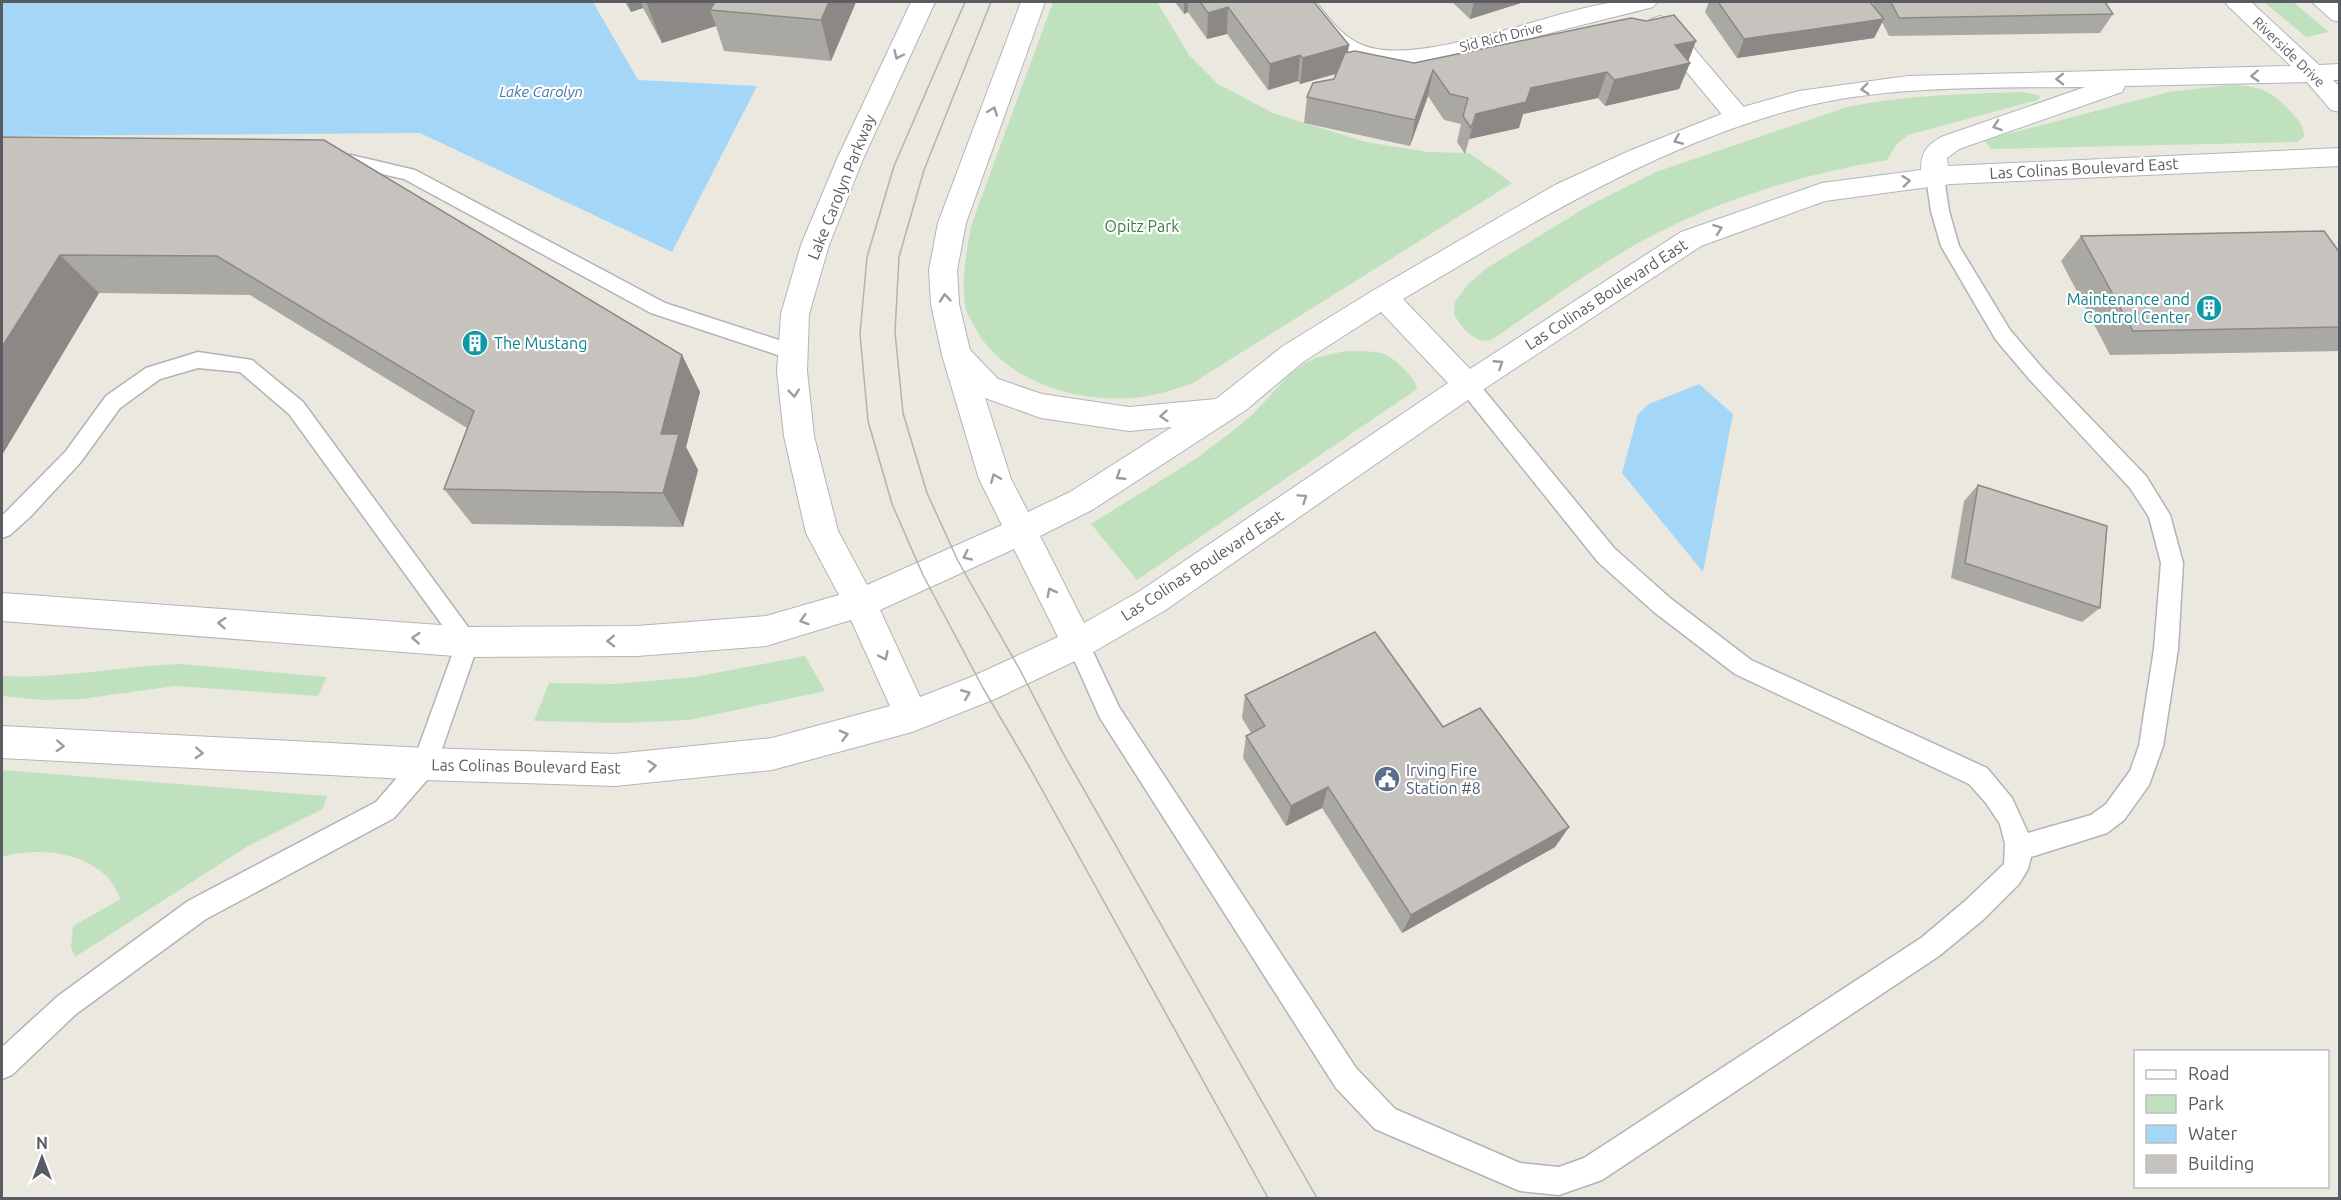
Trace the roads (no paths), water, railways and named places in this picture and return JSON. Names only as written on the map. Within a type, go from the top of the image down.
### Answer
[{"type":"main road","name":"Lake Carolyn Parkway","points":[[912,716],[860,603],[822,533],[799,436],[792,371],[795,314],[815,245],[850,159],[923,2]]},
{"type":"main road","points":[[1033,2],[952,223],[943,270],[945,304],[987,459],[1020,531],[1078,644]]},
{"type":"main road","name":"Sid Rich Drive","points":[[1304,2],[1332,36],[1355,52],[1402,58],[1426,55],[1644,2]]},
{"type":"main road","points":[[1644,2],[1712,89],[1738,117]]},
{"type":"main road","name":"Riverside Drive","points":[[2237,2],[2313,73],[2340,104]]},
{"type":"main road","points":[[2324,2],[2340,15]]},
{"type":"main road","points":[[2,607],[468,642],[637,641],[766,631],[860,603],[1081,501],[1222,411],[1293,354],[1384,297],[1564,192],[1638,157],[1738,117],[1799,99],[1908,84],[2340,72]]},
{"type":"main road","points":[[1935,177],[1934,156],[1950,143],[2072,102],[2131,78]]},
{"type":"main road","name":"Las Colinas Boulevard East","points":[[2,742],[425,764],[615,770],[772,754],[912,716],[983,688],[1078,644],[1152,601],[1468,385],[1691,239],[1822,192],[1935,177],[2127,165],[2340,157]]},
{"type":"main road","points":[[1384,297],[1468,385]]},
{"type":"main road","points":[[957,355],[987,387],[1041,406],[1129,419],[1222,411]]},
{"type":"lane","points":[[316,161],[351,161],[410,174],[658,308],[793,352]]},
{"type":"lane","points":[[1935,177],[1940,211],[1950,246],[2003,335],[2037,375],[2138,482],[2159,514],[2172,563],[2166,648],[2151,746],[2140,777],[2115,812],[2098,825],[2019,848]]},
{"type":"lane","points":[[2,529],[72,457],[113,402],[153,373],[198,360],[245,364],[296,408],[468,642],[425,764],[385,810],[197,910],[67,1005],[2,1065]]},
{"type":"lane","points":[[1078,644],[1108,710],[1346,1078],[1385,1119],[1520,1177],[1559,1180],[1592,1170],[1925,951],[1973,913],[2015,871],[2019,848],[2006,813],[1989,786],[1978,776],[1743,667],[1662,605],[1606,555],[1468,385]]},
{"type":"water","name":"Lake Carolyn","points":[[2,2],[593,2],[638,80],[757,86],[672,252],[420,133],[2,136]]},
{"type":"water","points":[[1699,384],[1733,414],[1703,572],[1622,473],[1638,414],[1649,404]]},
{"type":"tram line","points":[[965,2],[894,166],[867,257],[860,334],[868,421],[892,504],[923,575],[983,688],[1030,768],[1268,1198]]},
{"type":"tram line","points":[[991,2],[924,170],[899,257],[895,332],[903,413],[927,493],[958,561],[1020,670],[1063,753],[1317,1198]]},
{"type":"place","name":"Maintenance and Control Center","points":[[2209,308]]},
{"type":"place","name":"The Mustang","points":[[475,343]]},
{"type":"place","name":"Irving Fire Station #8","points":[[1387,779]]},
{"type":"park label","name":"Opitz Park","points":[[1142,226]]}]
